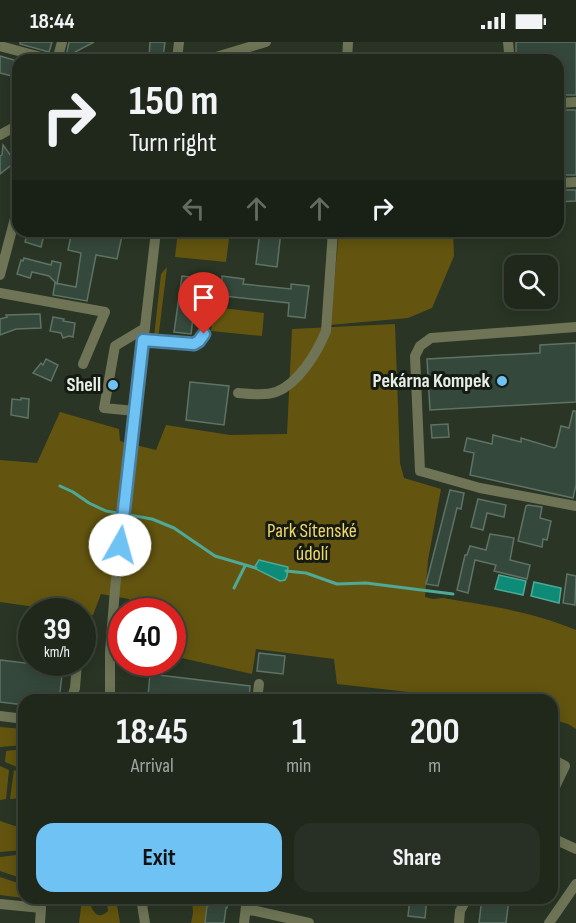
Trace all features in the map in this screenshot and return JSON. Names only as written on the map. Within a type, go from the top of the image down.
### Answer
[{"type":"street","points":[[226,54],[266,42]]},
{"type":"street","points":[[0,46],[30,54]]},
{"type":"street","points":[[0,275],[12,230]]},
{"type":"street","points":[[110,694],[110,652],[115,589],[155,237]]},
{"type":"street","points":[[238,393],[275,393],[293,381],[308,364],[320,345],[326,331],[333,237]]},
{"type":"street","points":[[0,294],[105,312],[83,364]]},
{"type":"street","points":[[576,327],[431,338],[420,346],[415,356],[420,471],[480,488],[576,506]]},
{"type":"street","points":[[135,411],[104,408],[115,346],[145,328]]},
{"type":"street","points":[[143,340],[194,344],[199,341],[204,330]]},
{"type":"street","points":[[73,694],[76,676]]},
{"type":"street","points":[[258,694],[259,684]]},
{"type":"street","points":[[0,716],[18,718]]},
{"type":"street","points":[[558,762],[566,766],[558,781]]},
{"type":"street","points":[[558,841],[576,849]]},
{"type":"street","points":[[549,923],[576,884]]},
{"type":"street","points":[[0,904],[18,904]]},
{"type":"street","points":[[40,904],[40,923]]},
{"type":"street","points":[[142,904],[145,923]]},
{"type":"street","points":[[244,923],[247,904],[256,911],[309,923]]},
{"type":"street","points":[[459,923],[460,911],[464,904]]},
{"type":"green space","points":[[177,237],[229,237],[226,262],[175,257]]},
{"type":"green space","points":[[338,237],[453,237],[454,256],[432,308],[408,318],[330,325]]},
{"type":"green space","points":[[167,267],[159,332],[154,337],[161,274]]},
{"type":"green space","points":[[214,307],[264,313],[262,336],[211,331]]},
{"type":"green space","name":"Park Sítenské údolí","points":[[395,324],[400,463],[404,478],[441,489],[428,560],[425,597],[510,610],[544,618],[576,630],[576,729],[558,721],[558,694],[426,694],[337,684],[334,659],[256,649],[252,674],[186,659],[186,598],[123,598],[101,594],[96,607],[96,598],[18,598],[18,605],[0,602],[0,460],[37,463],[60,412],[119,429],[120,441],[156,450],[166,425],[230,435],[287,434],[292,329]]},
{"type":"green space","points":[[0,727],[18,728],[18,746],[0,747]]},
{"type":"green space","points":[[18,750],[18,767],[5,762],[6,751]]},
{"type":"green space","points":[[0,766],[9,770],[6,799],[0,800]]},
{"type":"green space","points":[[14,770],[18,772],[18,798],[10,799]]},
{"type":"green space","points":[[0,821],[18,827],[18,850],[0,852]]},
{"type":"green space","points":[[18,855],[18,877],[0,871],[0,857]]},
{"type":"green space","points":[[0,877],[18,883],[18,897],[0,895]]},
{"type":"green space","points":[[81,904],[91,904],[97,915],[100,915],[108,911],[107,904],[117,904],[120,923],[79,923]]},
{"type":"green space","points":[[192,904],[208,904],[205,923],[191,923]]},
{"type":"water","points":[[259,560],[288,567],[285,580],[280,581],[254,568]]},
{"type":"water","points":[[499,575],[526,581],[523,595],[495,589]]},
{"type":"water","points":[[534,582],[561,588],[559,603],[531,596]]},
{"type":"building","points":[[20,42],[52,42],[49,52],[20,44]]},
{"type":"building","points":[[69,42],[94,42],[74,54],[66,54]]},
{"type":"building","points":[[150,42],[165,42],[163,54],[149,54]]},
{"type":"building","points":[[516,42],[576,42],[576,95],[564,95],[564,54],[516,54]]},
{"type":"building","points":[[0,56],[12,59],[12,76],[0,73]]},
{"type":"building","points":[[564,110],[576,110],[576,175],[564,175]]},
{"type":"building","points":[[3,145],[12,157],[12,165],[0,174],[0,156]]},
{"type":"building","points":[[564,190],[576,190],[576,201],[564,202]]},
{"type":"building","points":[[26,237],[44,237],[41,247],[25,242]]},
{"type":"building","points":[[71,237],[122,237],[117,259],[96,255],[87,301],[53,295],[55,283],[76,287],[81,253],[68,250]]},
{"type":"building","points":[[259,237],[280,237],[277,267],[256,264]]},
{"type":"building","points":[[24,258],[51,265],[52,261],[61,263],[57,284],[49,276],[32,272],[30,278],[17,274],[21,260],[23,261]]},
{"type":"building","points":[[182,276],[222,281],[222,276],[244,279],[243,284],[291,289],[291,284],[309,286],[305,318],[288,316],[289,303],[196,293],[191,334],[174,332]]},
{"type":"building","points":[[40,314],[41,328],[16,329],[0,335],[0,319],[7,317],[6,315]]},
{"type":"building","points":[[53,317],[75,323],[73,337],[63,338],[61,333],[50,331]]},
{"type":"building","name":"Pekárna Kompek","points":[[576,343],[576,402],[430,410],[427,359],[540,353],[540,345]]},
{"type":"building","points":[[46,359],[58,365],[51,381],[33,373],[41,363],[43,365]]},
{"type":"building","points":[[190,382],[229,386],[224,425],[186,420]]},
{"type":"building","points":[[21,398],[29,399],[28,418],[11,415],[12,399],[21,400]]},
{"type":"building","points":[[573,411],[576,411],[576,485],[573,498],[470,475],[474,453],[464,451],[467,438],[492,444],[493,435],[521,442],[521,438],[554,448],[561,426],[569,428]]},
{"type":"building","points":[[448,424],[449,437],[432,438],[431,425]]},
{"type":"building","points":[[450,490],[464,493],[461,509],[457,508],[438,586],[426,584]]},
{"type":"building","points":[[478,499],[506,505],[504,517],[487,513],[483,530],[471,527]]},
{"type":"building","points":[[528,505],[542,507],[540,518],[551,521],[547,540],[543,539],[542,547],[518,541]]},
{"type":"building","points":[[490,534],[514,538],[510,560],[530,565],[527,579],[494,571],[496,565],[475,560],[468,593],[457,590],[465,555],[470,546],[486,550]]},
{"type":"building","points":[[567,574],[576,576],[575,605],[563,603]]},
{"type":"building","points":[[259,653],[285,656],[283,674],[257,671]]},
{"type":"building","points":[[0,660],[18,662],[18,676],[62,676],[60,694],[18,694],[18,704],[0,702]]},
{"type":"building","points":[[150,676],[167,676],[250,686],[249,694],[148,694]]},
{"type":"building","points":[[208,904],[227,904],[224,923],[205,923]]},
{"type":"building","points":[[409,904],[426,904],[425,918],[408,916]]},
{"type":"building","points":[[481,904],[508,904],[506,923],[479,923]]},
{"type":"waterway","points":[[60,486],[106,511],[152,519],[174,528],[215,556],[256,568]]},
{"type":"waterway","points":[[234,588],[245,566]]},
{"type":"waterway","points":[[286,571],[306,573],[337,584],[366,583],[453,594]]},
{"type":"place","name":"Pekárna Kompek","points":[[502,381]]},
{"type":"place","name":"Shell","points":[[113,385]]},
{"type":"route","points":[[120,545],[143,340],[194,344],[204,334]]}]
